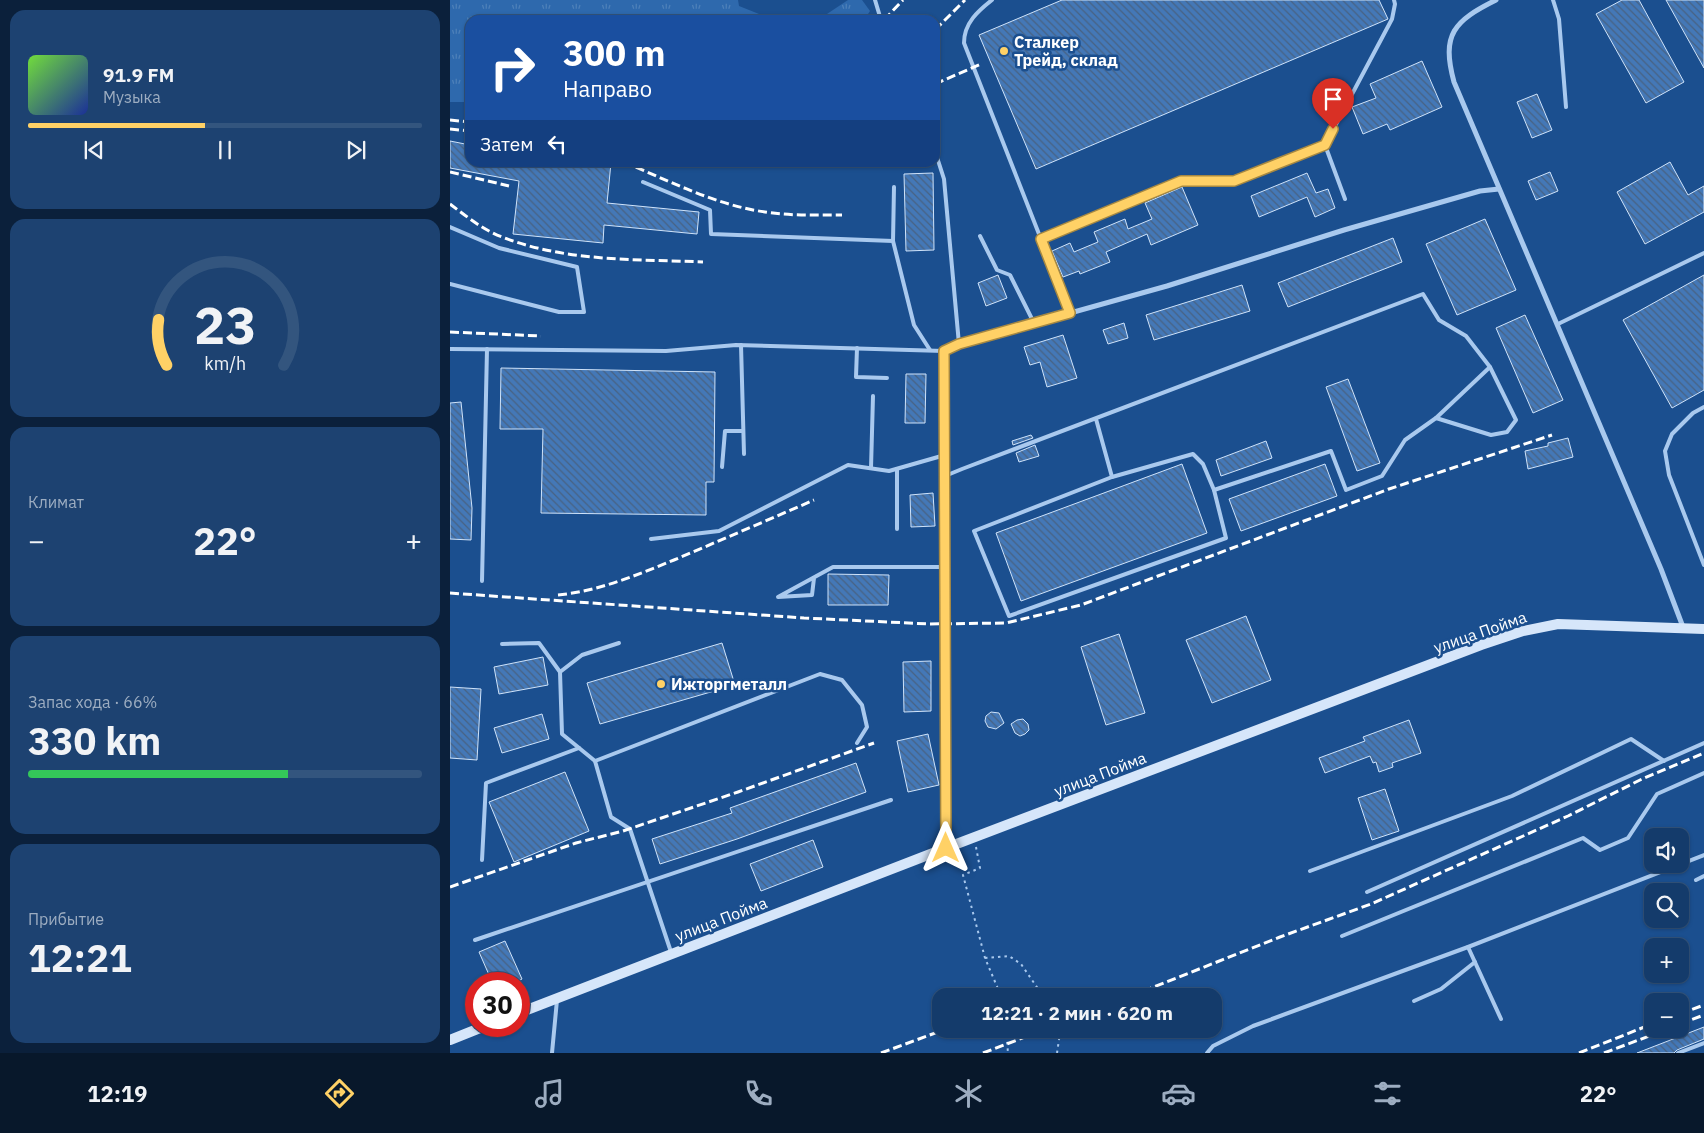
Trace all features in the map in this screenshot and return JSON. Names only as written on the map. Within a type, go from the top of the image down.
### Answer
[{"type":"main road","name":"улица Пойма","points":[[530,1009],[946,848],[1462,652],[1523,631],[1558,624],[1704,629]]},
{"type":"main road","points":[[450,1040],[465,1034]]},
{"type":"street","points":[[1496,0],[1464,18],[1454,30],[1449,45],[1449,62],[1454,82],[1661,569],[1683,627]]},
{"type":"street","points":[[946,848],[944,351],[959,344],[1167,286],[1344,230],[1480,191],[1499,189]]},
{"type":"lane","points":[[875,0],[880,15]]},
{"type":"lane","points":[[992,0],[980,9],[968,25],[964,35],[964,42],[1070,313]]},
{"type":"lane","points":[[1041,239],[1181,181],[1234,181],[1325,145],[1392,20],[1394,0]]},
{"type":"lane","points":[[1553,0],[1559,19],[1566,106]]},
{"type":"lane","points":[[1325,145],[1345,198]]},
{"type":"lane","points":[[940,167],[944,179],[959,344]]},
{"type":"lane","points":[[643,182],[710,210],[711,234],[893,241]]},
{"type":"lane","points":[[894,187],[893,241],[914,325],[930,350]]},
{"type":"lane","points":[[450,227],[499,248],[577,268],[584,312],[559,312],[450,284]]},
{"type":"lane","points":[[980,236],[996,270],[1010,275],[1034,323]]},
{"type":"lane","points":[[1558,324],[1704,253]]},
{"type":"lane","points":[[945,476],[1423,294],[1439,320],[1466,336],[1490,367],[1516,420],[1507,432],[1491,435],[1436,418]]},
{"type":"lane","points":[[450,349],[666,351],[741,345],[944,351]]},
{"type":"lane","points":[[741,345],[744,454]]},
{"type":"lane","points":[[856,348],[856,377],[887,378]]},
{"type":"lane","points":[[482,581],[487,349]]},
{"type":"lane","points":[[1214,490],[1331,451],[1346,490],[1382,476],[1405,440],[1436,418],[1490,367]]},
{"type":"lane","points":[[872,468],[873,396]]},
{"type":"lane","points":[[1704,407],[1693,413],[1672,434],[1666,451],[1669,475],[1704,565]]},
{"type":"lane","points":[[1096,419],[1112,477]]},
{"type":"lane","points":[[722,467],[725,431],[743,431]]},
{"type":"lane","points":[[1193,454],[1203,464],[1214,490],[1226,538],[1009,616],[974,531],[1112,477],[1193,454]]},
{"type":"lane","points":[[651,540],[719,531],[848,465],[889,471],[945,455]]},
{"type":"lane","points":[[897,469],[898,529]]},
{"type":"lane","points":[[814,578],[812,595],[778,597],[833,567],[945,567]]},
{"type":"lane","points":[[502,644],[539,643],[560,672],[562,734],[595,761],[610,817],[630,828],[672,954]]},
{"type":"lane","points":[[560,672],[582,655],[619,643]]},
{"type":"lane","points":[[595,761],[820,674],[842,680],[862,705],[867,727],[857,744]]},
{"type":"lane","points":[[1310,871],[1512,796],[1631,739],[1664,761]]},
{"type":"lane","points":[[1367,892],[1704,743]]},
{"type":"lane","points":[[482,860],[486,783],[579,748]]},
{"type":"lane","points":[[1342,936],[1583,838],[1600,850],[1628,838],[1657,794],[1704,773]]},
{"type":"lane","points":[[475,940],[891,800]]},
{"type":"lane","points":[[1207,1053],[1213,1046],[1253,1026],[1468,947],[1704,855]]},
{"type":"lane","points":[[1696,880],[1704,876]]},
{"type":"lane","points":[[1468,947],[1501,1018]]},
{"type":"lane","points":[[1414,1001],[1441,989],[1475,962]]},
{"type":"lane","points":[[552,1053],[557,998]]},
{"type":"lane","points":[[1678,1053],[1704,1043]]},
{"type":"path","points":[[974,838],[980,868],[963,875],[986,958],[999,988]]},
{"type":"path","points":[[986,958],[1009,956],[1021,964],[1038,988]]},
{"type":"path","points":[[1007,1038],[1008,1053]]},
{"type":"path","points":[[1056,1053],[1059,1038]]},
{"type":"green space","points":[[450,0],[738,0],[739,6],[762,15],[465,15],[465,102],[450,102]]},
{"type":"green space","points":[[848,0],[862,0],[870,11],[867,15],[826,15]]},
{"type":"building","points":[[1062,0],[1379,0],[1388,19],[1036,169],[979,35]]},
{"type":"building","points":[[1622,0],[1639,0],[1684,82],[1646,103],[1596,14]]},
{"type":"building","points":[[1666,0],[1704,0],[1704,68]]},
{"type":"building","points":[[1422,61],[1442,107],[1390,130],[1387,124],[1363,134],[1352,107],[1376,98],[1370,84]]},
{"type":"building","points":[[1537,94],[1552,130],[1532,138],[1517,102]]},
{"type":"building","points":[[450,141],[465,144],[465,167],[611,167],[607,203],[699,212],[697,234],[604,225],[603,243],[513,234],[519,181],[450,168]]},
{"type":"building","points":[[1670,162],[1688,195],[1704,186],[1704,212],[1645,244],[1617,192]]},
{"type":"building","points":[[1550,172],[1558,191],[1536,200],[1528,181]]},
{"type":"building","points":[[933,173],[934,250],[906,251],[904,174]]},
{"type":"building","points":[[1307,173],[1316,193],[1328,189],[1335,208],[1315,217],[1307,197],[1259,217],[1251,196]]},
{"type":"building","points":[[1182,187],[1198,225],[1151,245],[1147,234],[1106,252],[1110,262],[1080,274],[1079,271],[1063,277],[1052,251],[1070,243],[1074,252],[1098,242],[1094,232],[1125,219],[1128,229],[1152,219],[1145,203]]},
{"type":"building","points":[[1485,219],[1516,290],[1457,315],[1426,244]]},
{"type":"building","points":[[1393,238],[1402,262],[1288,307],[1278,283]]},
{"type":"building","points":[[998,275],[1007,298],[986,306],[978,283]]},
{"type":"building","points":[[1704,275],[1704,390],[1672,408],[1623,320]]},
{"type":"building","points":[[1242,285],[1250,311],[1154,340],[1146,315]]},
{"type":"building","points":[[1525,315],[1563,400],[1533,413],[1496,328]]},
{"type":"building","points":[[1124,323],[1128,338],[1108,344],[1103,330]]},
{"type":"building","points":[[1063,335],[1077,378],[1047,387],[1040,362],[1030,365],[1024,347]]},
{"type":"building","points":[[501,368],[715,372],[714,482],[706,482],[706,515],[541,513],[543,429],[500,429]]},
{"type":"building","points":[[906,374],[926,374],[925,423],[905,423]]},
{"type":"building","points":[[1348,379],[1380,463],[1357,471],[1326,387]]},
{"type":"building","points":[[461,402],[472,508],[471,540],[450,539],[450,403]]},
{"type":"building","points":[[1031,435],[1033,438],[1013,445],[1012,441]]},
{"type":"building","points":[[1568,438],[1573,457],[1528,469],[1525,451],[1548,446],[1548,443]]},
{"type":"building","points":[[1266,441],[1272,458],[1221,476],[1216,460]]},
{"type":"building","points":[[1035,445],[1039,456],[1019,462],[1016,453]]},
{"type":"building","points":[[1182,464],[1207,533],[1021,601],[996,533]]},
{"type":"building","points":[[1325,464],[1337,496],[1241,531],[1229,499]]},
{"type":"building","points":[[933,493],[935,526],[911,527],[910,495]]},
{"type":"building","points":[[828,574],[889,575],[888,605],[828,605]]},
{"type":"building","points":[[1246,616],[1271,680],[1212,703],[1186,640]]},
{"type":"building","points":[[1119,634],[1145,713],[1106,725],[1081,647]]},
{"type":"building","name":"Ижторгметалл","points":[[722,643],[735,685],[600,724],[587,683]]},
{"type":"building","points":[[543,657],[548,685],[499,694],[494,667]]},
{"type":"building","points":[[931,661],[931,711],[904,712],[903,662]]},
{"type":"building","points":[[450,687],[481,689],[477,760],[450,758]]},
{"type":"building","points":[[991,712],[999,713],[1004,723],[996,729],[988,727],[985,721],[986,716]]},
{"type":"building","points":[[542,714],[549,739],[502,753],[494,728]]},
{"type":"building","points":[[1023,719],[1028,724],[1029,730],[1020,736],[1015,733],[1011,724]]},
{"type":"building","points":[[1409,720],[1421,753],[1392,763],[1393,767],[1379,772],[1376,762],[1373,763],[1370,756],[1325,773],[1319,758],[1365,741],[1363,737]]},
{"type":"building","points":[[928,734],[939,785],[908,792],[897,741]]},
{"type":"building","points":[[856,763],[866,792],[737,839],[660,864],[652,839],[732,813],[730,808]]},
{"type":"building","points":[[565,772],[589,831],[514,862],[489,802]]},
{"type":"building","points":[[1385,789],[1399,831],[1372,840],[1358,798]]},
{"type":"building","points":[[813,840],[823,867],[761,891],[750,864]]},
{"type":"building","points":[[505,941],[519,972],[488,972],[479,952]]},
{"type":"building","points":[[1704,1027],[1704,1039],[1674,1053],[1637,1053],[1676,1038],[1689,1038],[1689,1033]]},
{"type":"railway","points":[[889,15],[903,0]]},
{"type":"railway","points":[[940,25],[965,0]]},
{"type":"railway","points":[[940,82],[981,64]]},
{"type":"railway","points":[[450,120],[465,122]]},
{"type":"railway","points":[[450,129],[465,130]]},
{"type":"railway","points":[[636,167],[693,192],[747,209],[784,214],[842,215]]},
{"type":"railway","points":[[450,172],[509,186]]},
{"type":"railway","points":[[450,204],[488,231],[526,245],[551,251],[601,258],[703,262]]},
{"type":"railway","points":[[450,332],[541,336]]},
{"type":"railway","points":[[450,593],[804,618],[929,624],[1006,623],[1081,605],[1389,489],[1552,435]]},
{"type":"railway","points":[[558,595],[588,590],[632,577],[814,500]]},
{"type":"railway","points":[[450,887],[576,843],[623,831],[738,792],[874,743]]},
{"type":"railway","points":[[1151,988],[1280,937],[1371,904],[1568,816],[1642,779],[1704,753]]},
{"type":"railway","points":[[1689,1011],[1704,1005]]},
{"type":"railway","points":[[1689,1021],[1704,1015]]},
{"type":"railway","points":[[1579,1053],[1644,1027]]},
{"type":"railway","points":[[881,1053],[932,1034]]},
{"type":"railway","points":[[983,1053],[1022,1038]]},
{"type":"railway","points":[[1604,1053],[1644,1038]]},
{"type":"place","name":"Сталкер Трейд, склад","points":[[1004,51]]},
{"type":"place","name":"Ижторгметалл","points":[[661,684]]},
{"type":"route","points":[[946,848],[944,351],[959,344],[1070,313],[1041,239],[1181,181],[1234,181],[1325,145],[1333,129]]}]
